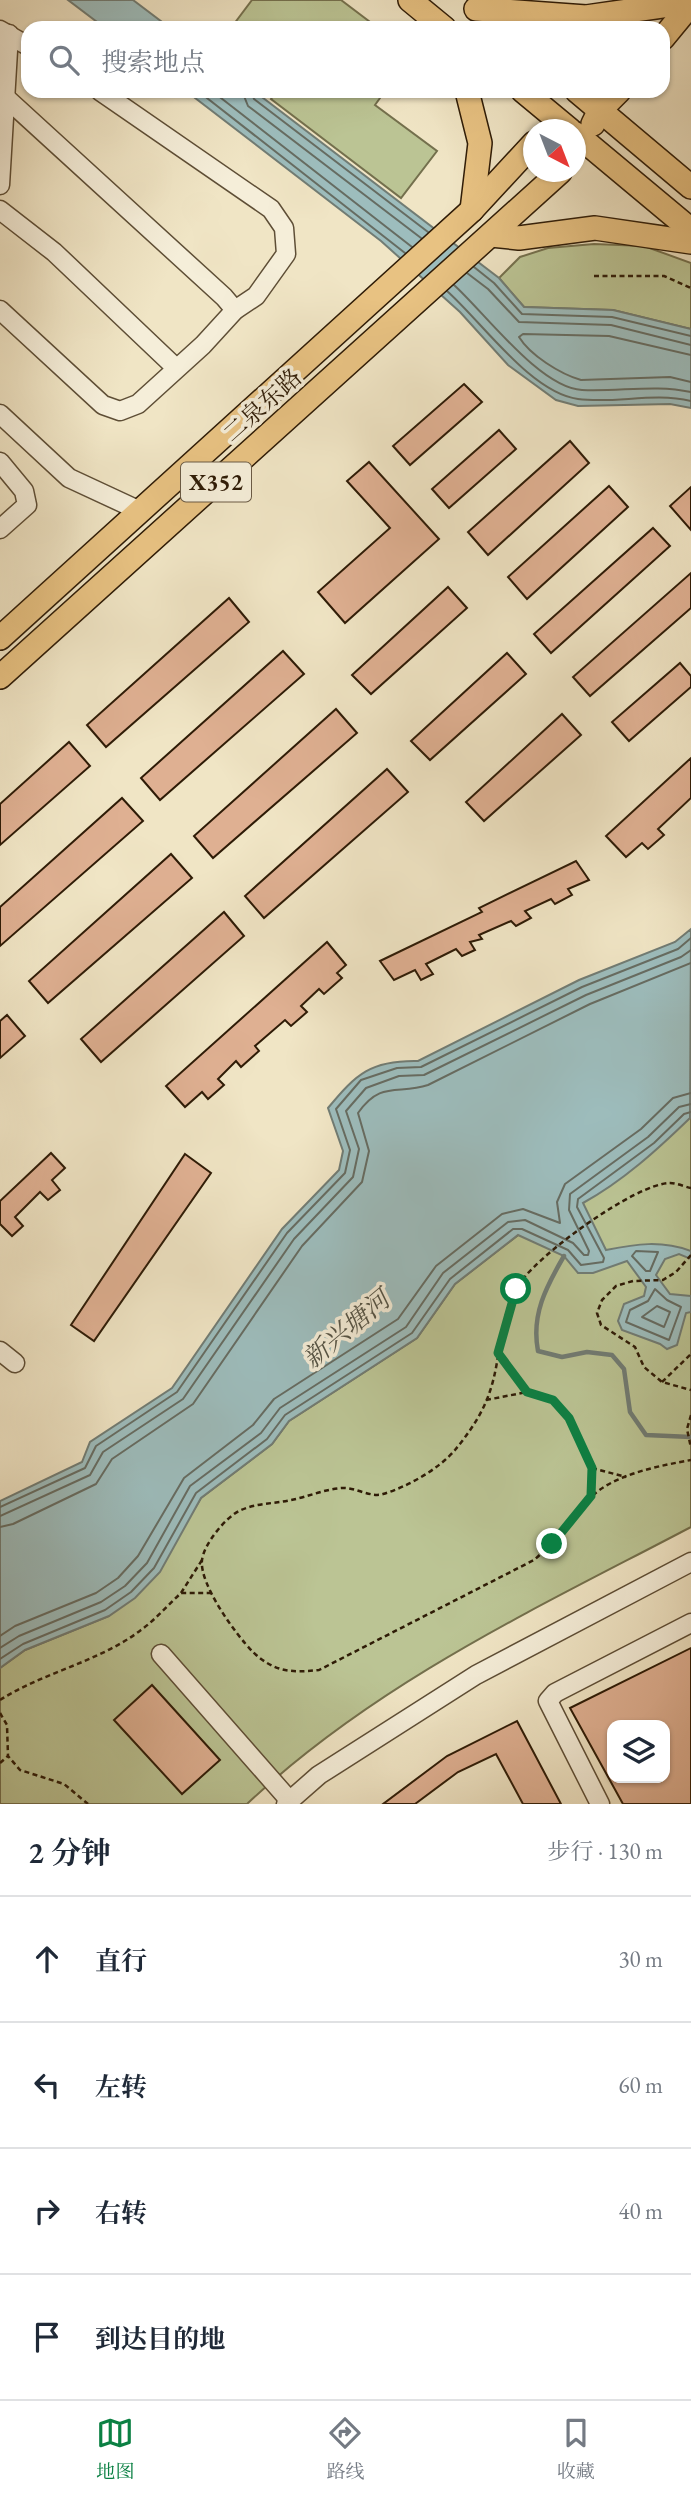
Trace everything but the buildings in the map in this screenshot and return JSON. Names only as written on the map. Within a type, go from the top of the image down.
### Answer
[{"type":"main road","points":[[410,0],[436,21]]},
{"type":"main road","points":[[470,5],[586,17],[691,3]]},
{"type":"main road","points":[[670,29],[691,3]]},
{"type":"main road","points":[[470,5],[491,21]]},
{"type":"main road","points":[[469,98],[480,143],[472,210]]},
{"type":"main road","points":[[531,98],[554,119]]},
{"type":"main road","points":[[586,98],[691,187]]},
{"type":"main road","points":[[586,122],[612,98]]},
{"type":"main road","points":[[586,147],[691,230]]},
{"type":"main road","name":"二泉东路","points":[[0,638],[472,210],[523,155]]},
{"type":"main road","name":"二泉东路","points":[[0,677],[549,182]]},
{"type":"main road","points":[[491,235],[519,238],[595,228],[691,242]]},
{"type":"street","points":[[5,32],[21,42]]},
{"type":"street","points":[[0,185],[5,97],[5,32]]},
{"type":"street","points":[[5,97],[235,310]]},
{"type":"street","points":[[0,310],[103,405],[120,411],[138,404],[175,367],[202,345],[235,310],[256,296],[286,254],[284,229],[271,209],[110,98]]},
{"type":"street","points":[[0,210],[54,252],[175,367]]},
{"type":"street","points":[[0,414],[69,478],[140,511]]},
{"type":"street","points":[[0,462],[24,491],[27,505],[2,523]]},
{"type":"street","points":[[0,1351],[15,1363]]},
{"type":"street","points":[[161,1654],[288,1802],[319,1775],[477,1675],[691,1562]]},
{"type":"street","points":[[600,1804],[548,1701],[555,1693],[691,1623]]},
{"type":"path","points":[[594,276],[664,276],[691,288]]},
{"type":"path","points":[[0,1700],[28,1683],[85,1661],[141,1631],[181,1593],[216,1532],[236,1512],[253,1505],[288,1501],[344,1488],[380,1495],[418,1479],[453,1453],[476,1420],[486,1400],[516,1289],[543,1256],[606,1212],[654,1187],[670,1183],[691,1188]]},
{"type":"path","points":[[691,1255],[676,1272],[663,1280],[633,1281],[616,1286],[602,1300],[597,1313],[601,1325],[635,1347],[644,1367],[662,1382],[691,1390]]},
{"type":"path","points":[[498,1353],[527,1392]]},
{"type":"path","points":[[662,1382],[691,1354]]},
{"type":"path","points":[[486,1400],[527,1392],[553,1400],[569,1418],[592,1468],[591,1496]]},
{"type":"path","points":[[691,1415],[687,1429],[691,1448]]},
{"type":"path","points":[[202,1560],[213,1593],[240,1640],[267,1665],[289,1674],[319,1670],[534,1560],[552,1544],[591,1496],[654,1466],[691,1460]]},
{"type":"path","points":[[592,1468],[628,1477]]},
{"type":"path","points":[[181,1593],[213,1593]]},
{"type":"path","points":[[0,1713],[7,1725],[8,1756],[20,1770],[64,1784],[88,1804]]},
{"type":"path","points":[[0,1763],[8,1756]]},
{"type":"green space","points":[[252,0],[341,0],[369,21],[236,21]]},
{"type":"green space","points":[[380,98],[375,105],[437,151],[401,198],[271,99]]},
{"type":"green space","points":[[594,244],[644,246],[691,263],[691,329],[613,310],[524,307],[499,278],[520,257],[548,248]]},
{"type":"green space","points":[[691,1101],[691,1527],[459,1650],[403,1684],[297,1760],[247,1804],[0,1804],[0,1668],[25,1650],[109,1616],[183,1528],[201,1498],[272,1444],[289,1421],[417,1338],[455,1284]]},
{"type":"water","points":[[68,0],[133,0],[161,21],[96,21]]},
{"type":"water","points":[[195,98],[263,98],[499,278],[524,307],[613,310],[691,329],[691,408],[670,404],[578,406],[556,400],[508,365],[460,312],[381,241]]},
{"type":"water","name":"新兴塘河","points":[[691,929],[690,1118],[639,1164],[583,1203],[606,1250],[648,1244],[669,1245],[691,1251],[691,1259],[679,1254],[665,1259],[656,1275],[670,1294],[691,1296],[691,1312],[686,1313],[677,1345],[667,1349],[622,1330],[618,1321],[624,1304],[644,1296],[646,1287],[627,1261],[593,1273],[578,1273],[564,1256],[518,1235],[455,1284],[417,1338],[289,1421],[272,1444],[201,1498],[160,1572],[135,1598],[109,1616],[25,1650],[0,1668],[0,1501],[82,1462],[90,1442],[172,1388],[282,1229],[339,1170],[343,1151],[328,1108],[347,1086],[376,1066],[418,1061],[579,980],[675,942]]},
{"type":"waterway","points":[[564,1256],[551,1279],[538,1313],[538,1351],[562,1357],[587,1352],[612,1355],[624,1369],[630,1412],[646,1435],[691,1437]]},
{"type":"route","points":[[516,1289],[498,1353],[527,1392],[553,1400],[569,1418],[584,1445],[592,1468],[591,1496],[552,1544]]}]
